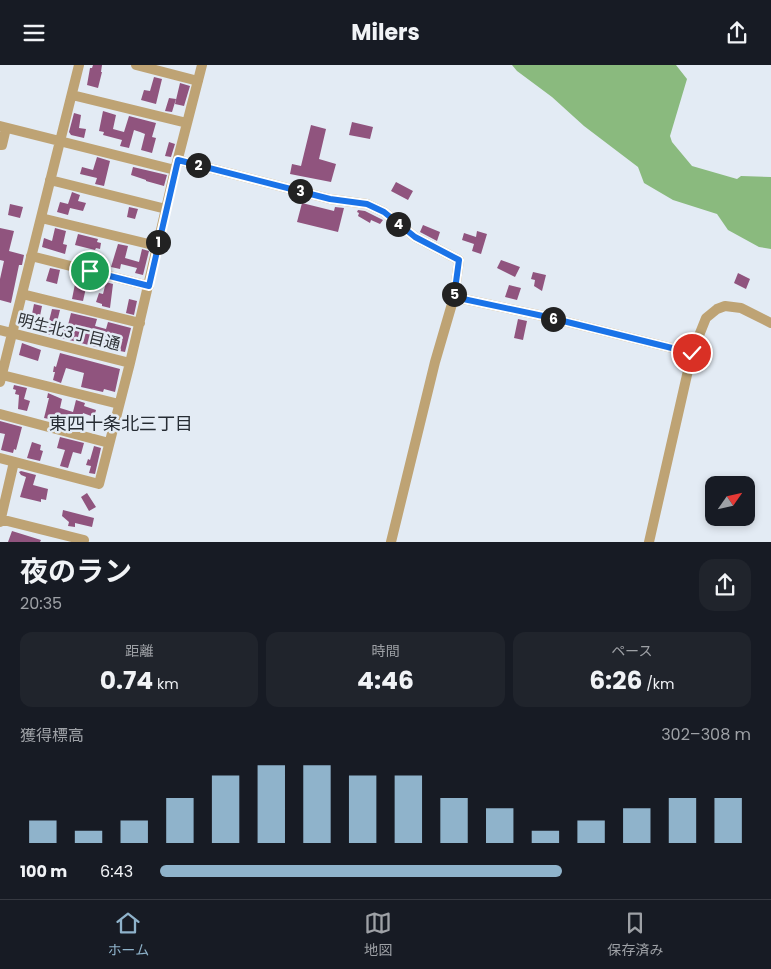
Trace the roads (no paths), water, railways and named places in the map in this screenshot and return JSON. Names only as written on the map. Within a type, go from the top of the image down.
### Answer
[{"type":"street","points":[[79,65],[1,379],[119,404]]},
{"type":"street","points":[[136,65],[198,81]]},
{"type":"street","points":[[0,458],[99,484],[202,65]]},
{"type":"street","points":[[72,95],[187,123]]},
{"type":"street","points":[[1,147],[3,127],[330,199],[357,202],[384,212],[415,237],[459,260],[454,297],[435,362],[390,541]]},
{"type":"street","points":[[50,180],[166,209]]},
{"type":"street","points":[[41,218],[157,246]]},
{"type":"street","points":[[31,256],[149,286]]},
{"type":"street","points":[[22,294],[140,323]]},
{"type":"street","points":[[454,297],[543,316],[692,353]]},
{"type":"street","points":[[649,541],[692,353],[706,318],[725,305],[741,308],[771,323]]},
{"type":"street","name":"明生北3丁目通","points":[[0,330],[130,363]]},
{"type":"street","points":[[0,414],[109,443]]},
{"type":"street","points":[[14,462],[0,520],[84,540]]},
{"type":"district","name":"東四十条北三丁目","points":[[121,423]]}]
